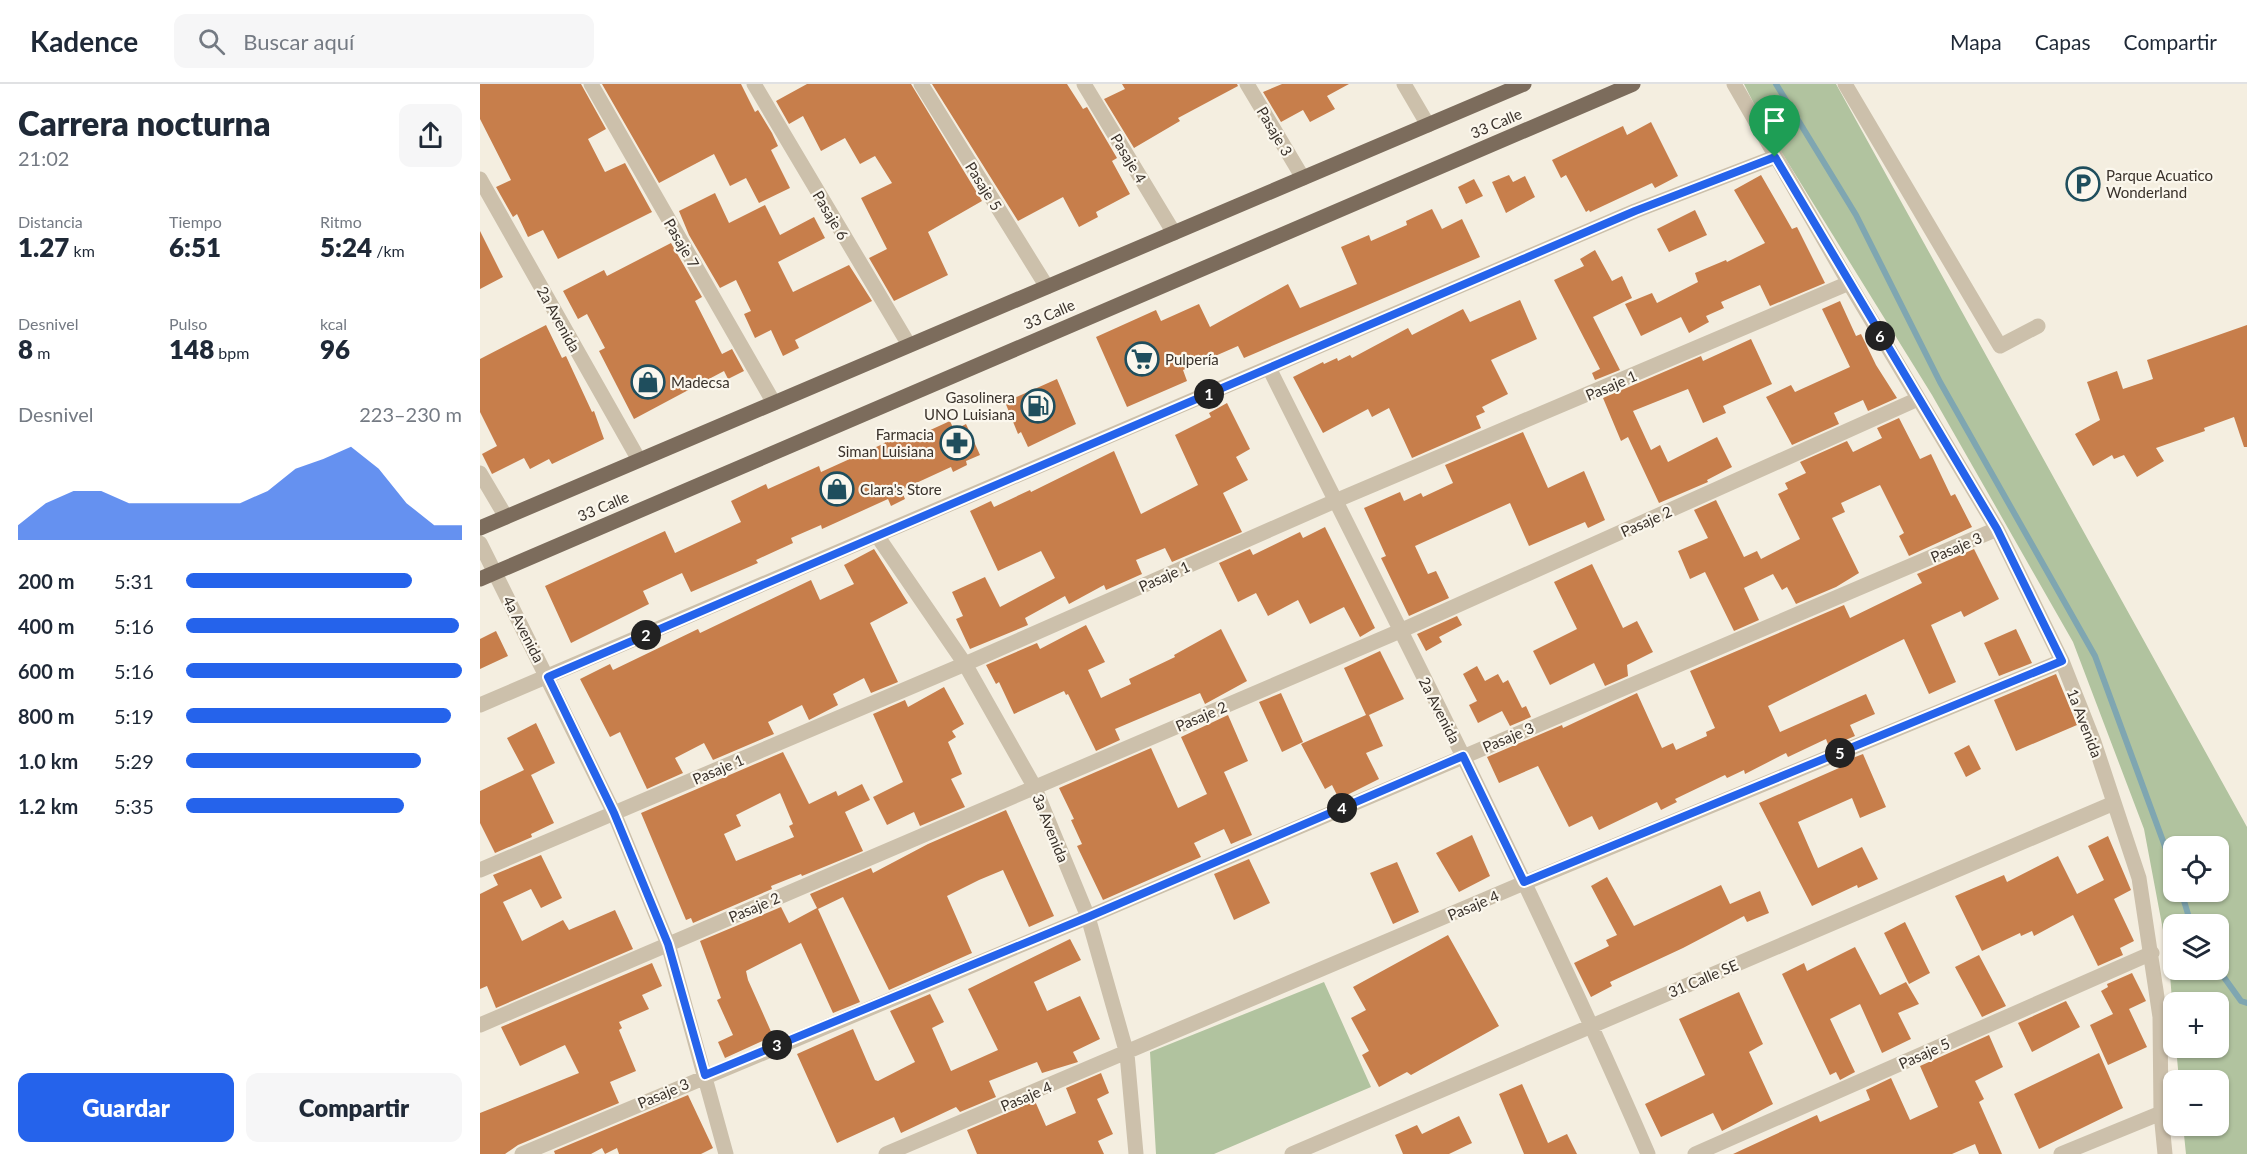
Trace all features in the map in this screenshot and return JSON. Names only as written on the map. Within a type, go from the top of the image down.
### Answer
[{"type":"main road","name":"33 Calle","points":[[480,528],[1524,84]]},
{"type":"main road","name":"33 Calle","points":[[480,579],[1633,84]]},
{"type":"street","name":"Pasaje 7","points":[[591,84],[774,403]]},
{"type":"street","name":"Pasaje 6","points":[[754,84],[909,345]]},
{"type":"street","name":"Pasaje 5","points":[[921,84],[1047,287]]},
{"type":"street","name":"Pasaje 4","points":[[1084,84],[1174,233]]},
{"type":"street","name":"Pasaje 3","points":[[1247,84],[1303,178]]},
{"type":"street","points":[[1404,84],[1428,125]]},
{"type":"street","name":"1a Avenida","points":[[1734,84],[1849,283],[1997,529],[2062,661],[2094,742],[2139,878],[2160,1017],[2161,1113],[2165,1154]]},
{"type":"street","points":[[1845,84],[2000,345],[2038,326]]},
{"type":"street","points":[[480,705],[878,537],[1635,211],[1775,157]]},
{"type":"street","name":"2a Avenida","points":[[480,179],[639,460]]},
{"type":"street","name":"Pasaje 1","points":[[480,870],[965,664],[1335,501],[1849,283]]},
{"type":"street","name":"2a Avenida","points":[[1269,369],[1524,882],[1592,1025],[1648,1154]]},
{"type":"street","name":"Pasaje 2","points":[[480,1025],[1400,631],[1918,399]]},
{"type":"street","points":[[480,473],[506,517]]},
{"type":"street","name":"Pasaje 3","points":[[522,1154],[705,1075],[1088,917],[1997,529]]},
{"type":"street","name":"3a Avenida","points":[[878,537],[965,664],[1034,786],[1088,917],[1127,1054],[1136,1154]]},
{"type":"street","name":"4a Avenida","points":[[480,543],[614,813],[668,944],[726,1154]]},
{"type":"street","name":"Pasaje 4","points":[[886,1154],[1127,1054],[1524,882],[2062,661]]},
{"type":"street","name":"31 Calle SE","points":[[1292,1154],[2114,803]]},
{"type":"street","name":"Pasaje 5","points":[[1695,1154],[2152,953]]},
{"type":"street","points":[[2061,1154],[2161,1113]]},
{"type":"green space","points":[[1744,84],[1836,84],[2247,827],[2247,1154],[2186,1154],[2184,1136],[2229,1136],[2229,1070],[2178,1070],[2177,1058],[2229,1058],[2229,992],[2171,992],[2170,980],[2229,980],[2229,914],[2163,914],[2163,930],[2144,829],[2073,642],[1932,395],[1764,124]]},
{"type":"green space","points":[[1324,982],[1371,1087],[1214,1154],[1156,1154],[1150,1052]]},
{"type":"building","points":[[480,84],[581,84],[606,129],[588,139],[605,172],[625,163],[652,212],[558,259],[543,230],[528,237],[517,214],[513,217],[496,187],[511,180],[480,119]]},
{"type":"building","points":[[602,84],[741,84],[755,112],[758,110],[772,133],[778,146],[771,150],[790,188],[759,203],[746,178],[730,186],[714,154],[659,183]]},
{"type":"building","points":[[807,84],[911,84],[982,201],[928,232],[948,275],[894,301],[869,258],[887,249],[861,198],[892,183],[875,156],[860,164],[845,138],[821,151],[803,116],[789,124],[776,101]]},
{"type":"building","points":[[932,84],[1067,84],[1083,109],[1087,107],[1117,158],[1112,161],[1130,194],[1096,212],[1098,217],[1079,227],[1063,197],[1018,221]]},
{"type":"building","points":[[1122,84],[1237,84],[1238,86],[1178,118],[1180,121],[1134,148],[1104,99],[1125,89]]},
{"type":"building","points":[[1282,84],[1349,84],[1327,96],[1335,109],[1310,122],[1303,110],[1281,122],[1263,92]]},
{"type":"building","points":[[1651,122],[1678,176],[1655,188],[1652,183],[1586,212],[1566,175],[1561,178],[1552,160],[1623,126],[1627,135]]},
{"type":"building","points":[[1509,175],[1513,182],[1525,176],[1535,197],[1506,213],[1492,182]]},
{"type":"building","points":[[1761,175],[1792,229],[1797,227],[1825,283],[1770,306],[1760,285],[1721,302],[1724,308],[1706,316],[1709,322],[1689,333],[1681,317],[1641,336],[1625,304],[1652,293],[1657,303],[1698,282],[1695,273],[1726,260],[1727,262],[1765,243],[1734,190]]},
{"type":"building","points":[[1474,179],[1483,196],[1466,204],[1458,187]]},
{"type":"building","points":[[715,193],[729,223],[765,205],[780,235],[814,217],[825,238],[778,262],[793,292],[849,265],[872,301],[795,340],[799,348],[783,356],[771,330],[755,338],[744,314],[751,311],[736,280],[720,288],[689,235],[679,211]]},
{"type":"building","points":[[1432,209],[1442,229],[1462,219],[1480,257],[1244,358],[1238,346],[1183,370],[1187,381],[1127,407],[1096,337],[1156,310],[1161,321],[1199,304],[1210,327],[1288,284],[1300,308],[1357,284],[1341,247],[1369,235],[1371,241],[1407,225],[1406,221]]},
{"type":"building","points":[[1695,210],[1707,235],[1669,252],[1657,229]]},
{"type":"building","points":[[480,231],[503,277],[480,289]]},
{"type":"building","points":[[671,243],[702,297],[695,301],[722,354],[732,349],[744,371],[728,379],[724,371],[634,419],[599,351],[605,348],[587,314],[578,319],[563,291],[604,270],[607,276]]},
{"type":"building","points":[[1595,250],[1612,281],[1622,276],[1632,298],[1593,317],[1620,370],[1595,380],[1592,373],[1600,369],[1554,280],[1584,266],[1580,259]]},
{"type":"building","points":[[1520,300],[1537,339],[1491,360],[1508,394],[1482,407],[1485,412],[1476,416],[1481,428],[1412,458],[1389,408],[1372,417],[1368,409],[1323,433],[1293,377],[1323,362],[1324,364],[1337,358],[1338,361],[1350,355],[1352,358],[1408,328],[1412,335],[1463,309],[1470,322]]},
{"type":"building","points":[[1840,301],[1856,336],[1861,334],[1876,365],[1897,398],[1868,411],[1863,400],[1834,413],[1839,424],[1792,445],[1766,397],[1791,385],[1795,392],[1850,367],[1822,309]]},
{"type":"building","points":[[546,325],[562,358],[566,356],[592,412],[594,411],[604,439],[552,464],[549,459],[530,469],[524,458],[492,474],[482,454],[497,446],[480,412],[480,359]]},
{"type":"building","points":[[2247,325],[2247,447],[2244,447],[2234,417],[2204,428],[2205,431],[2156,448],[2164,461],[2137,477],[2124,455],[2114,459],[2112,455],[2093,466],[2075,434],[2100,420],[2087,382],[2117,371],[2123,389],[2153,379],[2147,360]]},
{"type":"building","points":[[1751,339],[1772,384],[1723,406],[1726,413],[1703,423],[1688,389],[1633,411],[1651,450],[1660,445],[1668,462],[1717,437],[1732,467],[1707,480],[1708,482],[1659,503],[1628,437],[1621,441],[1603,398],[1701,356],[1703,361]]},
{"type":"building","name":"Gasolinera UNO Luisiana","points":[[1057,379],[1076,424],[1028,447],[1021,432],[1018,434],[1005,402]]},
{"type":"building","points":[[1227,403],[1250,449],[1236,457],[1248,480],[1223,493],[1242,532],[1172,562],[1165,548],[1136,560],[1142,574],[1106,590],[1104,585],[1069,604],[1065,596],[1025,618],[1028,625],[970,649],[956,619],[963,616],[952,592],[985,577],[1000,607],[1055,578],[1041,551],[998,571],[970,511],[991,501],[994,507],[1030,490],[1031,492],[1114,451],[1141,514],[1198,485],[1175,435],[1211,417],[1209,413]]},
{"type":"building","points":[[1899,418],[1920,459],[1931,454],[1951,496],[1955,494],[1972,527],[1909,556],[1899,536],[1904,533],[1880,485],[1841,503],[1845,512],[1832,518],[1859,573],[1836,587],[1796,604],[1787,587],[1782,590],[1773,574],[1744,588],[1759,620],[1734,631],[1705,572],[1690,579],[1678,551],[1708,538],[1694,510],[1716,500],[1744,557],[1757,551],[1761,559],[1800,539],[1778,494],[1788,489],[1785,483],[1806,473],[1800,462],[1847,441],[1853,452],[1882,438],[1877,428]]},
{"type":"building","points":[[950,421],[954,430],[966,424],[980,455],[966,461],[967,465],[953,472],[951,467],[901,490],[905,499],[891,506],[888,499],[822,529],[821,525],[791,538],[793,543],[756,560],[758,563],[691,592],[682,573],[643,591],[649,604],[571,643],[545,586],[665,531],[675,553],[741,522],[731,501],[766,484],[768,489],[819,466],[821,472],[885,443],[883,438],[899,431],[904,442]]},
{"type":"building","points":[[1523,432],[1548,488],[1584,471],[1605,520],[1588,528],[1585,522],[1529,546],[1510,503],[1415,546],[1428,574],[1436,571],[1449,598],[1409,616],[1381,558],[1386,556],[1364,508],[1400,492],[1404,501],[1421,493],[1423,497],[1453,483],[1445,465]]},
{"type":"building","points":[[1325,527],[1375,628],[1360,637],[1344,607],[1310,624],[1298,600],[1268,616],[1256,593],[1238,602],[1219,563],[1250,549],[1253,555],[1300,532],[1303,538]]},
{"type":"building","points":[[874,549],[908,603],[870,623],[898,682],[871,693],[864,678],[833,694],[838,705],[809,720],[802,705],[768,722],[774,734],[713,760],[704,743],[675,758],[683,773],[647,789],[620,732],[610,737],[580,679],[610,664],[613,670],[698,629],[700,633],[811,580],[820,600],[854,584],[844,565]]},
{"type":"building","points":[[1974,549],[1999,599],[1964,617],[1961,611],[1931,625],[1956,682],[1929,694],[1904,639],[1768,706],[1780,732],[1866,694],[1875,714],[1850,725],[1855,736],[1829,747],[1826,739],[1788,757],[1786,753],[1745,774],[1744,770],[1727,778],[1725,775],[1675,799],[1677,802],[1661,810],[1657,802],[1599,830],[1592,816],[1569,827],[1538,766],[1499,783],[1487,757],[1562,725],[1563,728],[1637,693],[1662,748],[1673,743],[1676,750],[1707,736],[1706,732],[1715,728],[1690,671],[1844,605],[1850,618],[1922,583],[1917,574]]},
{"type":"building","points":[[1592,564],[1623,628],[1637,621],[1653,652],[1627,665],[1628,676],[1605,686],[1594,663],[1550,685],[1533,651],[1577,629],[1554,582]]},
{"type":"building","points":[[1457,616],[1462,625],[1439,637],[1442,642],[1426,651],[1417,634]]},
{"type":"building","points":[[1086,625],[1105,662],[1088,670],[1101,698],[1131,684],[1129,679],[1175,657],[1174,655],[1221,629],[1247,681],[1205,704],[1200,693],[1115,729],[1120,740],[1096,751],[1068,694],[1066,695],[1064,691],[1014,714],[999,682],[996,684],[986,665],[1037,643],[1040,649]]},
{"type":"building","points":[[2016,629],[2032,663],[1999,676],[1984,643]]},
{"type":"building","points":[[496,631],[508,656],[480,669],[480,639]]},
{"type":"building","points":[[1380,651],[1404,699],[1369,715],[1383,746],[1366,753],[1379,779],[1339,799],[1332,785],[1325,789],[1301,744],[1366,715],[1344,668]]},
{"type":"building","points":[[1477,666],[1485,681],[1498,674],[1503,683],[1508,680],[1522,708],[1526,706],[1531,717],[1510,726],[1502,711],[1478,723],[1469,705],[1477,701],[1463,674]]},
{"type":"building","points":[[2056,674],[2077,725],[2016,751],[1994,700]]},
{"type":"building","points":[[944,687],[964,724],[952,731],[956,737],[948,742],[962,774],[951,779],[965,807],[920,826],[914,812],[887,825],[873,797],[903,782],[873,714],[905,700],[908,707]]},
{"type":"building","points":[[1281,693],[1303,742],[1282,752],[1259,702]]},
{"type":"building","points":[[1228,715],[1248,761],[1224,772],[1252,835],[1231,844],[1224,829],[1194,843],[1201,857],[1103,900],[1077,846],[1082,844],[1071,820],[1074,819],[1059,788],[1151,748],[1178,808],[1207,794],[1181,737]]},
{"type":"building","points":[[536,723],[555,763],[531,775],[554,823],[531,834],[532,837],[495,853],[480,823],[480,791],[524,770],[507,738]]},
{"type":"building","points":[[1969,745],[1981,769],[1966,777],[1954,753]]},
{"type":"building","points":[[783,752],[809,804],[836,791],[838,796],[862,784],[870,800],[845,812],[863,851],[771,886],[772,889],[693,923],[691,918],[686,920],[641,813]],"holes":[[[780,793],[793,824],[789,826],[794,837],[736,861],[724,834],[741,826],[736,815]]]},
{"type":"building","points":[[1863,754],[1886,807],[1860,818],[1852,798],[1798,822],[1818,868],[1862,847],[1878,879],[1858,888],[1857,885],[1812,906],[1759,803],[1839,768],[1837,764]]},
{"type":"building","points":[[1006,810],[1054,916],[1029,927],[1003,870],[979,880],[947,896],[972,953],[889,990],[843,897],[818,909],[860,1002],[833,1013],[801,943],[746,971],[773,1036],[725,1058],[718,1042],[733,1035],[717,1000],[721,998],[700,941],[781,907],[789,923],[817,908],[810,894],[871,868],[873,873],[928,844]]},
{"type":"building","points":[[1472,835],[1490,876],[1459,892],[1436,853]]},
{"type":"building","points":[[2108,836],[2131,890],[2114,899],[2134,941],[2120,948],[2123,955],[2098,966],[2073,915],[2034,936],[2032,931],[2021,936],[2020,933],[1982,951],[1955,896],[2004,875],[2007,882],[2058,856],[2077,894],[2104,880],[2088,846]]},
{"type":"building","points":[[541,855],[562,898],[541,908],[531,889],[503,902],[522,941],[563,920],[569,930],[615,910],[633,949],[496,1008],[487,986],[480,989],[480,894],[498,885],[493,875]]},
{"type":"building","points":[[1249,859],[1270,903],[1234,920],[1214,874]]},
{"type":"building","points":[[1397,862],[1419,912],[1393,924],[1370,873]]},
{"type":"building","points":[[1607,877],[1634,926],[1721,885],[1730,904],[1760,891],[1769,913],[1747,922],[1744,916],[1610,982],[1612,986],[1591,997],[1574,963],[1609,946],[1606,940],[1617,935],[1591,886]]},
{"type":"building","points":[[1905,922],[1930,973],[1909,984],[1884,933]]},
{"type":"building","points":[[1448,935],[1499,1026],[1411,1075],[1407,1072],[1379,1087],[1362,1055],[1369,1051],[1351,1018],[1366,1010],[1353,987]]},
{"type":"building","points":[[1070,939],[1081,960],[1034,982],[1047,1011],[1080,996],[1100,1039],[1073,1052],[1078,1062],[1042,1073],[1037,1062],[989,1081],[996,1097],[960,1112],[956,1107],[901,1133],[894,1117],[837,1143],[797,1054],[853,1029],[875,1080],[878,1081],[915,1062],[890,1011],[930,994],[944,1022],[932,1028],[951,1071],[998,1050],[968,989]]},
{"type":"building","points":[[1855,947],[1880,995],[1906,982],[1919,1004],[1898,1013],[1911,1039],[1882,1053],[1860,1004],[1830,1019],[1855,1072],[1840,1080],[1836,1072],[1830,1075],[1782,974],[1804,963],[1807,971]]},
{"type":"building","points":[[1979,955],[2006,1006],[1982,1017],[1955,967]]},
{"type":"building","points":[[652,963],[662,986],[642,995],[649,1009],[619,1022],[622,1028],[619,1030],[636,1071],[610,1082],[619,1103],[518,1145],[505,1154],[480,1154],[480,1113],[579,1073],[565,1045],[520,1066],[501,1027]]},
{"type":"building","points":[[2132,973],[2146,1001],[2129,1009],[2147,1047],[2108,1065],[2090,1025],[2113,1014],[2101,991],[2108,987],[2107,984]]},
{"type":"building","points":[[1739,992],[1763,1044],[1749,1052],[1773,1104],[1722,1131],[1713,1113],[1661,1137],[1645,1104],[1705,1075],[1679,1019]]},
{"type":"building","points":[[2066,1001],[2080,1027],[2032,1052],[2018,1023]]},
{"type":"building","points":[[1989,1035],[2003,1067],[1975,1081],[1984,1099],[1979,1102],[2002,1154],[1979,1154],[1975,1144],[1952,1154],[1733,1154],[1817,1115],[1820,1122],[1870,1100],[1866,1090],[1891,1078],[1910,1120],[1938,1107],[1920,1066]]},
{"type":"building","points":[[2099,1053],[2123,1108],[2039,1149],[2014,1094]]},
{"type":"building","points":[[1101,1073],[1109,1093],[1097,1099],[1113,1134],[1098,1141],[1104,1154],[977,1154],[967,1130],[1035,1101],[1046,1126],[1076,1113],[1066,1088]]},
{"type":"building","points":[[1522,1084],[1548,1143],[1567,1134],[1577,1154],[1524,1154],[1499,1094]]},
{"type":"building","points":[[688,1095],[713,1148],[701,1154],[619,1154],[617,1148],[605,1154],[602,1148],[591,1154],[555,1154],[554,1151]]},
{"type":"building","points":[[1459,1116],[1472,1143],[1449,1154],[1403,1154],[1395,1135],[1417,1125],[1422,1134]]},
{"type":"waterway","points":[[1776,84],[1856,215],[1940,382],[2095,656],[2163,841]]},
{"type":"waterway","points":[[2184,902],[2188,914]]},
{"type":"waterway","points":[[2226,980],[2241,1001],[2247,1003]]},
{"type":"place","name":"Parque Acuatico Wonderland","points":[[2083,184]]},
{"type":"place","name":"Pulpería","points":[[1142,359]]},
{"type":"place","name":"Madecsa","points":[[648,382]]},
{"type":"place","name":"Gasolinera UNO Luisiana","points":[[1038,406]]},
{"type":"place","name":"Farmacia Siman Luisiana","points":[[957,443]]},
{"type":"place","name":"Clara's Store","points":[[837,489]]},
{"type":"route","points":[[1775,157],[1997,529],[2062,661],[1524,882],[1463,756],[1088,917],[705,1075],[668,944],[614,813],[548,677],[1635,211],[1775,157]]}]
